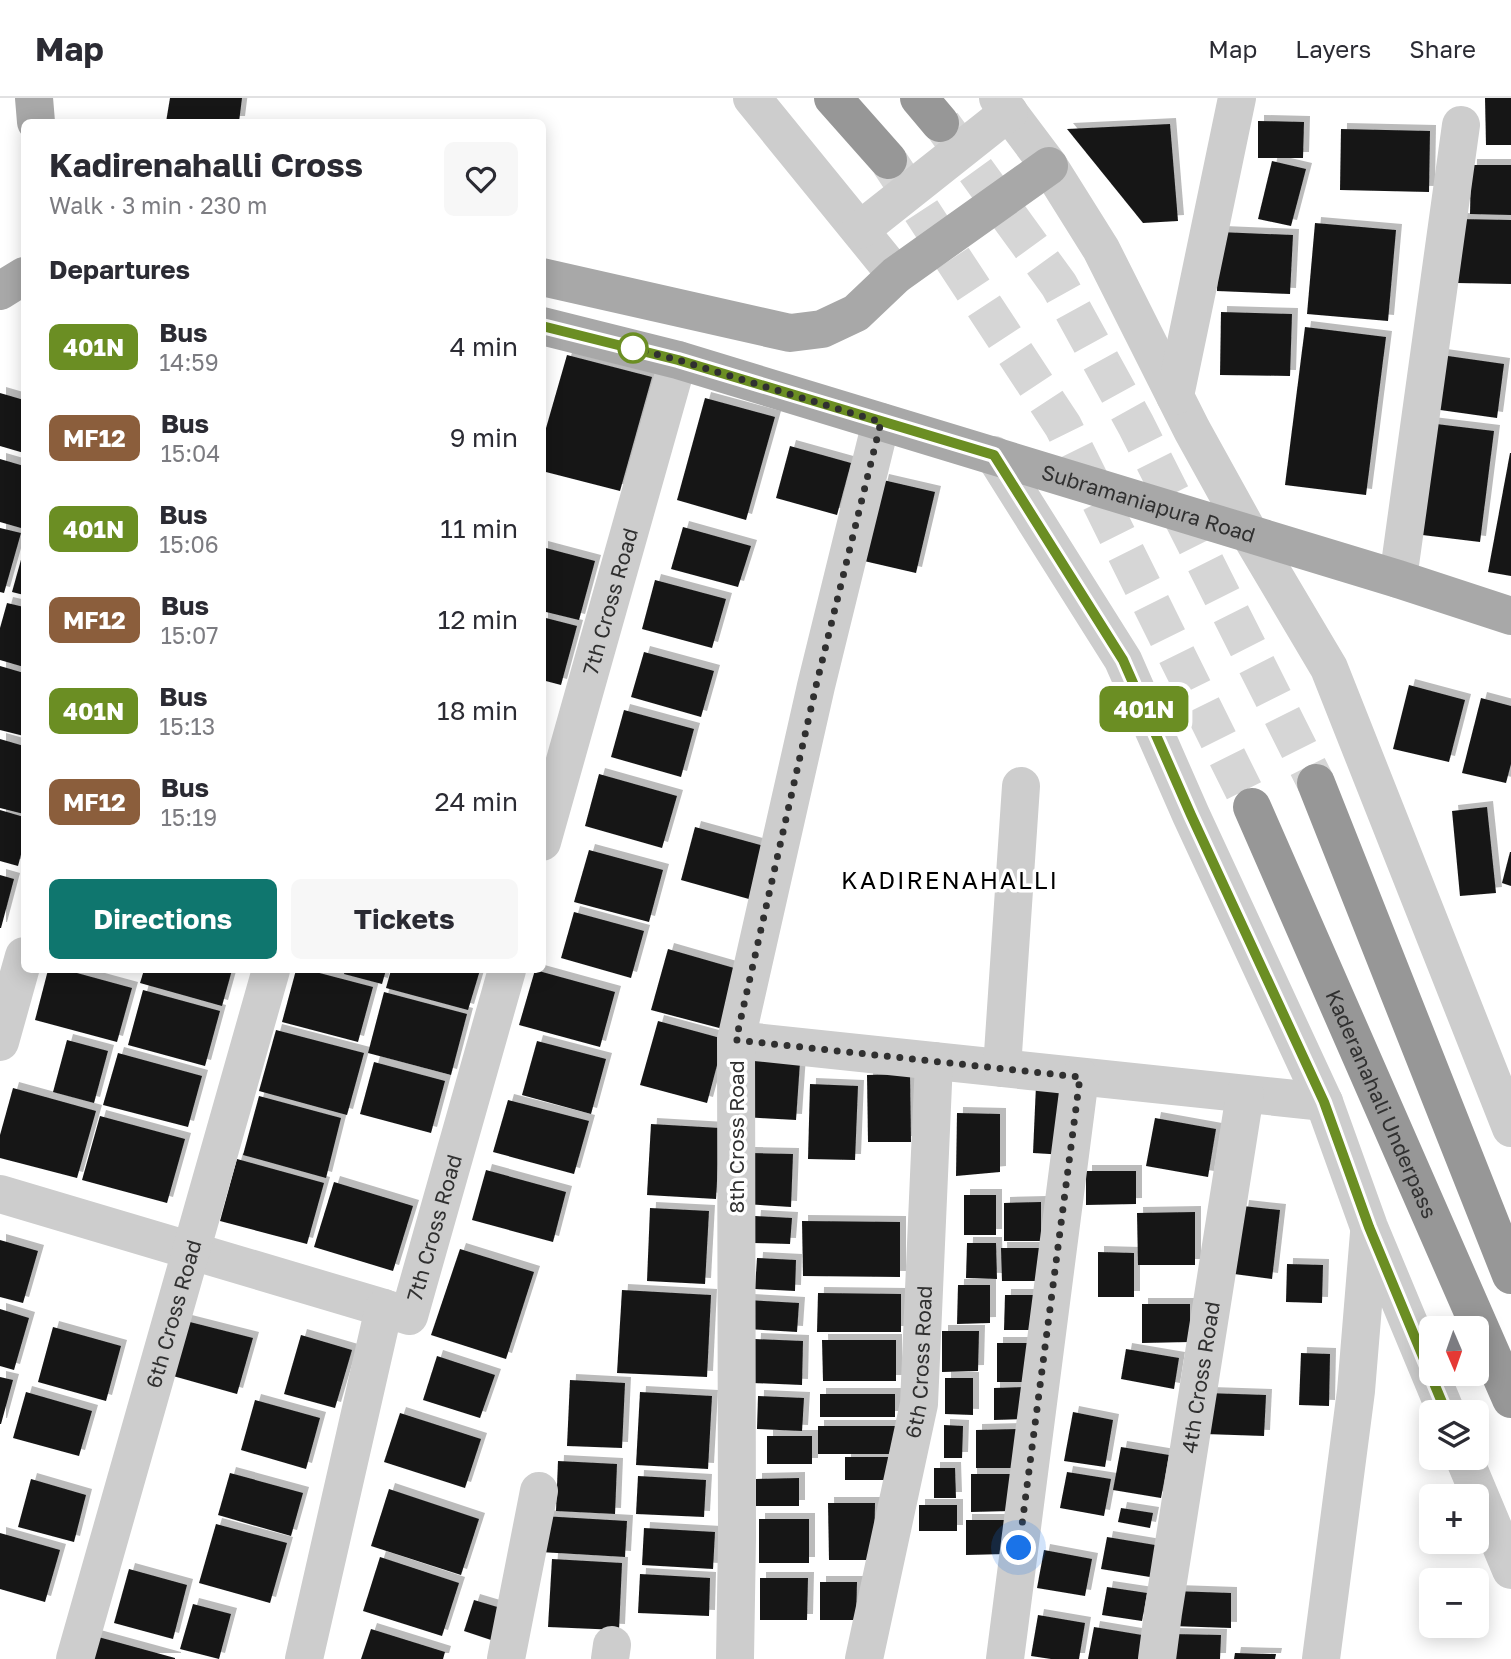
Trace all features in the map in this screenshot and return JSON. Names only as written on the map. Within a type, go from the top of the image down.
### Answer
[{"type":"highway","points":[[833,98],[888,160]]},
{"type":"highway","points":[[1316,783],[1511,1275]]},
{"type":"highway","name":"Kaderanahali Underpass","points":[[1252,807],[1511,1399]]},
{"type":"main road","points":[[34,98],[36,119]]},
{"type":"main road","points":[[546,278],[790,333],[822,329],[856,313],[896,275],[1049,166]]},
{"type":"main road","points":[[0,291],[21,278]]},
{"type":"main road","points":[[0,309],[21,306]]},
{"type":"main road","name":"Subramaniapura Road","points":[[546,327],[678,360],[1249,533],[1511,616]]},
{"type":"street","points":[[752,98],[896,275]]},
{"type":"street","points":[[1175,396],[1237,98]]},
{"type":"street","points":[[860,230],[1004,105],[1049,166],[1101,249],[1192,429],[1249,533],[1329,668],[1511,1128]]},
{"type":"street","points":[[1398,579],[1461,125]]},
{"type":"street","name":"7th Cross Road","points":[[546,828],[678,360]]},
{"type":"street","name":"8th Cross Road","points":[[735,1659],[736,1040],[816,686],[881,422]]},
{"type":"street","points":[[994,455],[1123,660],[1191,815],[1324,1102],[1369,1227],[1441,1400]]},
{"type":"street","points":[[1002,1069],[1021,786]]},
{"type":"street","points":[[0,1042],[21,967]]},
{"type":"street","name":"6th Cross Road","points":[[75,1659],[270,973]]},
{"type":"street","name":"7th Cross Road","points":[[304,1659],[384,1308],[409,1316],[506,973]]},
{"type":"street","points":[[736,1040],[1324,1102]]},
{"type":"street","name":"6th Cross Road","points":[[864,1659],[919,1404],[934,1061]]},
{"type":"street","points":[[1004,1659],[1080,1077]]},
{"type":"street","name":"4th Cross Road","points":[[1157,1659],[1245,1094]]},
{"type":"street","points":[[0,1194],[384,1308]]},
{"type":"street","points":[[1321,1659],[1356,1391],[1369,1227]]},
{"type":"street","points":[[1469,1470],[1511,1570]]},
{"type":"street","points":[[506,1659],[539,1491]]},
{"type":"building","points":[[170,98],[242,98],[239,119],[166,119]]},
{"type":"building","points":[[1485,98],[1511,98],[1511,145],[1486,145]]},
{"type":"building","points":[[1258,121],[1304,122],[1303,158],[1258,158]]},
{"type":"building","points":[[1170,124],[1178,221],[1143,223],[1067,129]]},
{"type":"building","points":[[1341,129],[1430,131],[1429,192],[1340,190]]},
{"type":"building","points":[[1272,161],[1306,169],[1291,226],[1258,219]]},
{"type":"building","points":[[1471,165],[1511,165],[1511,215],[1470,214]]},
{"type":"building","points":[[1459,219],[1511,220],[1511,284],[1457,283]]},
{"type":"building","points":[[1315,223],[1396,230],[1388,321],[1307,314]]},
{"type":"building","points":[[1219,232],[1293,235],[1290,294],[1217,291]]},
{"type":"building","points":[[1221,312],[1292,314],[1290,376],[1220,375]]},
{"type":"building","points":[[1305,327],[1386,337],[1366,495],[1285,485]]},
{"type":"building","points":[[1434,354],[1504,364],[1497,418],[1426,408]]},
{"type":"building","points":[[567,355],[652,377],[620,491],[546,472],[546,428]]},
{"type":"building","points":[[0,393],[21,399],[21,452],[0,446]]},
{"type":"building","points":[[705,398],[775,417],[746,520],[677,500]]},
{"type":"building","points":[[1428,423],[1494,431],[1480,542],[1414,534]]},
{"type":"building","points":[[790,446],[851,463],[837,515],[776,498]]},
{"type":"building","points":[[1511,453],[1511,576],[1488,572]]},
{"type":"building","points":[[0,459],[21,465],[21,528],[0,522]]},
{"type":"building","points":[[883,480],[935,492],[916,573],[864,561]]},
{"type":"building","points":[[683,527],[751,546],[738,587],[671,569]]},
{"type":"building","points":[[0,528],[21,533],[4,593],[0,592]]},
{"type":"building","points":[[546,548],[595,561],[579,620],[546,612]]},
{"type":"building","points":[[21,560],[21,594],[12,592]]},
{"type":"building","points":[[655,580],[726,599],[712,648],[642,629]]},
{"type":"building","points":[[7,603],[21,606],[21,666],[0,660],[0,628]]},
{"type":"building","points":[[546,618],[577,626],[561,685],[546,681]]},
{"type":"building","points":[[644,652],[714,671],[701,717],[631,697]]},
{"type":"building","points":[[0,666],[21,672],[21,735],[0,730]]},
{"type":"building","points":[[1409,685],[1465,700],[1449,762],[1393,749]]},
{"type":"building","points":[[1481,698],[1511,706],[1511,764],[1506,783],[1462,773]]},
{"type":"building","points":[[624,710],[694,729],[681,777],[611,757]]},
{"type":"building","points":[[0,739],[21,745],[21,813],[0,808]]},
{"type":"building","points":[[599,774],[677,796],[662,848],[585,826]]},
{"type":"building","points":[[1487,807],[1496,893],[1460,896],[1452,811]]},
{"type":"building","points":[[0,810],[21,816],[21,854],[18,866],[0,861]]},
{"type":"building","points":[[695,827],[771,848],[756,901],[681,880]]},
{"type":"building","points":[[589,850],[663,870],[649,922],[574,902]]},
{"type":"building","points":[[1511,852],[1511,886],[1502,883]]},
{"type":"building","points":[[0,875],[14,879],[1,928],[0,928]]},
{"type":"building","points":[[574,912],[644,931],[631,978],[561,958]]},
{"type":"building","points":[[668,949],[741,970],[723,1029],[651,1010]]},
{"type":"building","points":[[47,973],[77,973],[132,988],[117,1042],[35,1020]]},
{"type":"building","points":[[143,973],[231,973],[222,1006],[140,983]]},
{"type":"building","points":[[295,973],[319,973],[373,987],[358,1042],[282,1022]]},
{"type":"building","points":[[344,973],[385,973],[382,984]]},
{"type":"building","points":[[390,973],[479,973],[468,1010],[386,988]]},
{"type":"building","points":[[534,973],[546,973],[615,992],[600,1047],[519,1025]]},
{"type":"building","points":[[143,990],[220,1011],[205,1066],[128,1045]]},
{"type":"building","points":[[384,992],[467,1014],[451,1075],[368,1053]]},
{"type":"building","points":[[658,1021],[724,1039],[707,1103],[640,1085]]},
{"type":"building","points":[[276,1030],[364,1053],[347,1115],[259,1091]]},
{"type":"building","points":[[67,1040],[108,1051],[94,1103],[53,1092]]},
{"type":"building","points":[[537,1041],[606,1059],[591,1114],[522,1095]]},
{"type":"building","points":[[118,1053],[202,1076],[188,1127],[103,1105]]},
{"type":"building","points":[[746,1059],[800,1062],[796,1120],[743,1117]]},
{"type":"building","points":[[374,1062],[445,1081],[431,1133],[360,1114]]},
{"type":"building","points":[[910,1074],[911,1142],[868,1142],[867,1075]]},
{"type":"building","points":[[810,1084],[858,1086],[855,1160],[808,1159]]},
{"type":"building","points":[[1036,1085],[1069,1087],[1066,1155],[1033,1153]]},
{"type":"building","points":[[13,1088],[96,1111],[77,1178],[0,1158],[0,1135]]},
{"type":"building","points":[[259,1096],[341,1118],[326,1178],[243,1155]]},
{"type":"building","points":[[508,1100],[589,1121],[574,1174],[493,1152]]},
{"type":"building","points":[[957,1113],[1000,1114],[1000,1172],[956,1176]]},
{"type":"building","points":[[100,1116],[185,1139],[167,1203],[82,1180]]},
{"type":"building","points":[[1155,1118],[1216,1129],[1208,1177],[1146,1166]]},
{"type":"building","points":[[651,1124],[720,1128],[716,1199],[647,1195]]},
{"type":"building","points":[[749,1153],[793,1154],[791,1207],[745,1204]]},
{"type":"building","points":[[237,1159],[324,1183],[307,1244],[220,1221]]},
{"type":"building","points":[[486,1170],[566,1192],[553,1242],[472,1220]]},
{"type":"building","points":[[1086,1171],[1136,1171],[1136,1204],[1086,1205]]},
{"type":"building","points":[[334,1182],[413,1206],[393,1271],[314,1247]]},
{"type":"building","points":[[964,1195],[996,1195],[996,1235],[964,1235]]},
{"type":"building","points":[[1041,1202],[1041,1241],[1004,1241],[1004,1203]]},
{"type":"building","points":[[1243,1206],[1280,1210],[1272,1279],[1234,1274]]},
{"type":"building","points":[[650,1208],[709,1211],[705,1284],[647,1281]]},
{"type":"building","points":[[1195,1212],[1195,1265],[1138,1265],[1137,1213]]},
{"type":"building","points":[[755,1216],[792,1218],[790,1244],[753,1243]]},
{"type":"building","points":[[802,1221],[900,1222],[900,1277],[803,1276]]},
{"type":"building","points":[[0,1240],[38,1251],[23,1303],[0,1297]]},
{"type":"building","points":[[967,1243],[996,1243],[997,1279],[966,1278]]},
{"type":"building","points":[[1001,1248],[1043,1248],[1043,1281],[1002,1281]]},
{"type":"building","points":[[460,1249],[534,1272],[506,1359],[431,1335]]},
{"type":"building","points":[[1098,1252],[1134,1253],[1134,1297],[1098,1297]]},
{"type":"building","points":[[757,1258],[796,1260],[795,1291],[755,1289]]},
{"type":"building","points":[[1287,1264],[1323,1265],[1322,1303],[1286,1302]]},
{"type":"building","points":[[958,1285],[990,1285],[990,1323],[957,1324]]},
{"type":"building","points":[[622,1290],[711,1295],[707,1377],[617,1373]]},
{"type":"building","points":[[818,1293],[901,1294],[901,1332],[817,1332]]},
{"type":"building","points":[[1005,1295],[1038,1295],[1038,1330],[1004,1330]]},
{"type":"building","points":[[748,1300],[799,1303],[797,1332],[747,1329]]},
{"type":"building","points":[[1142,1304],[1190,1304],[1190,1342],[1142,1343]]},
{"type":"building","points":[[0,1309],[29,1318],[14,1370],[0,1366]]},
{"type":"building","points":[[182,1320],[253,1338],[237,1394],[166,1374]]},
{"type":"building","points":[[53,1327],[121,1346],[106,1401],[38,1382]]},
{"type":"building","points":[[942,1331],[979,1331],[978,1371],[942,1372]]},
{"type":"building","points":[[301,1335],[352,1350],[335,1408],[284,1394]]},
{"type":"building","points":[[755,1339],[803,1341],[802,1385],[753,1383]]},
{"type":"building","points":[[822,1340],[896,1340],[896,1381],[823,1381]]},
{"type":"building","points":[[997,1343],[1030,1343],[1030,1382],[997,1382]]},
{"type":"building","points":[[1126,1349],[1179,1358],[1174,1389],[1121,1379]]},
{"type":"building","points":[[1301,1353],[1330,1354],[1329,1406],[1299,1405]]},
{"type":"building","points":[[437,1356],[495,1375],[480,1418],[423,1400]]},
{"type":"building","points":[[0,1377],[13,1380],[1,1424],[0,1424]]},
{"type":"building","points":[[945,1378],[973,1378],[973,1415],[945,1414]]},
{"type":"building","points":[[570,1380],[625,1383],[622,1448],[567,1446]]},
{"type":"building","points":[[1026,1387],[1026,1419],[994,1420],[994,1388]]},
{"type":"building","points":[[26,1392],[92,1411],[79,1456],[13,1438]]},
{"type":"building","points":[[640,1392],[712,1396],[708,1469],[636,1465]]},
{"type":"building","points":[[1206,1393],[1266,1395],[1264,1436],[1205,1434]]},
{"type":"building","points":[[820,1394],[895,1394],[895,1417],[820,1417]]},
{"type":"building","points":[[758,1396],[804,1398],[802,1431],[757,1429]]},
{"type":"building","points":[[255,1400],[320,1418],[306,1469],[241,1450]]},
{"type":"building","points":[[1073,1412],[1113,1420],[1105,1467],[1064,1461]]},
{"type":"building","points":[[400,1413],[481,1439],[465,1488],[384,1462]]},
{"type":"building","points":[[944,1425],[963,1426],[962,1458],[944,1458]]},
{"type":"building","points":[[818,1426],[897,1426],[897,1454],[818,1454]]},
{"type":"building","points":[[1017,1429],[1017,1468],[976,1468],[976,1430]]},
{"type":"building","points":[[767,1436],[812,1436],[812,1464],[767,1464]]},
{"type":"building","points":[[1121,1447],[1169,1455],[1161,1498],[1113,1490]]},
{"type":"building","points":[[845,1457],[889,1457],[889,1480],[845,1480]]},
{"type":"building","points":[[558,1461],[617,1464],[615,1514],[556,1511]]},
{"type":"building","points":[[934,1468],[955,1468],[956,1498],[934,1498]]},
{"type":"building","points":[[1067,1472],[1111,1479],[1104,1516],[1060,1508]]},
{"type":"building","points":[[230,1473],[303,1493],[291,1536],[218,1515]]},
{"type":"building","points":[[971,1474],[1011,1474],[1011,1511],[971,1512]]},
{"type":"building","points":[[638,1476],[706,1480],[704,1517],[636,1514]]},
{"type":"building","points":[[799,1478],[799,1506],[756,1506],[756,1479]]},
{"type":"building","points":[[31,1479],[86,1495],[74,1542],[18,1527]]},
{"type":"building","points":[[389,1489],[479,1519],[461,1575],[371,1546]]},
{"type":"building","points":[[828,1503],[875,1503],[874,1560],[829,1560]]},
{"type":"building","points":[[919,1505],[957,1505],[957,1531],[919,1531]]},
{"type":"building","points":[[1121,1508],[1153,1513],[1150,1528],[1118,1522]]},
{"type":"building","points":[[542,1516],[627,1521],[625,1557],[540,1552]]},
{"type":"building","points":[[759,1519],[809,1519],[809,1563],[759,1563]]},
{"type":"building","points":[[966,1520],[1006,1520],[1006,1554],[966,1555]]},
{"type":"building","points":[[216,1524],[287,1543],[270,1603],[199,1583]]},
{"type":"building","points":[[644,1528],[715,1532],[713,1569],[642,1565]]},
{"type":"building","points":[[0,1533],[60,1550],[45,1602],[0,1589]]},
{"type":"building","points":[[1107,1537],[1161,1546],[1156,1578],[1101,1569]]},
{"type":"building","points":[[1044,1550],[1092,1559],[1085,1596],[1037,1588]]},
{"type":"building","points":[[380,1557],[459,1583],[442,1636],[363,1611]]},
{"type":"building","points":[[552,1559],[622,1563],[619,1630],[548,1627]]},
{"type":"building","points":[[129,1569],[187,1585],[173,1639],[114,1623]]},
{"type":"building","points":[[640,1574],[710,1578],[709,1616],[638,1613]]},
{"type":"building","points":[[760,1578],[808,1578],[807,1620],[760,1620]]},
{"type":"building","points":[[820,1582],[857,1582],[856,1620],[820,1620]]},
{"type":"building","points":[[1107,1587],[1147,1593],[1142,1621],[1102,1615]]},
{"type":"building","points":[[1172,1591],[1231,1593],[1231,1628],[1171,1626]]},
{"type":"building","points":[[474,1600],[504,1609],[494,1641],[464,1631]]},
{"type":"building","points":[[193,1604],[231,1614],[219,1659],[180,1649]]},
{"type":"building","points":[[1038,1615],[1085,1623],[1079,1659],[1031,1656]]},
{"type":"building","points":[[1094,1627],[1142,1635],[1139,1659],[1088,1659]]},
{"type":"building","points":[[371,1629],[445,1652],[443,1659],[361,1659]]},
{"type":"building","points":[[1171,1634],[1221,1635],[1220,1659],[1171,1659]]},
{"type":"building","points":[[91,1635],[175,1658],[175,1659],[84,1659]]},
{"type":"building","points":[[1235,1653],[1276,1654],[1275,1659],[1234,1659]]},
{"type":"tunnel","points":[[942,124],[1059,285],[1136,425],[1316,783]]},
{"type":"tunnel","points":[[890,163],[1063,426],[1252,807]]},
{"type":"bus line","name":"401N","points":[[546,327],[678,360],[994,455],[1123,660],[1191,815],[1324,1102],[1369,1227],[1441,1400]]},
{"type":"district","name":"KADIRENAHALLI","points":[[950,879]]},
{"type":"route","points":[[633,348],[881,422],[816,686],[736,1040],[1080,1077],[1019,1548]]}]
